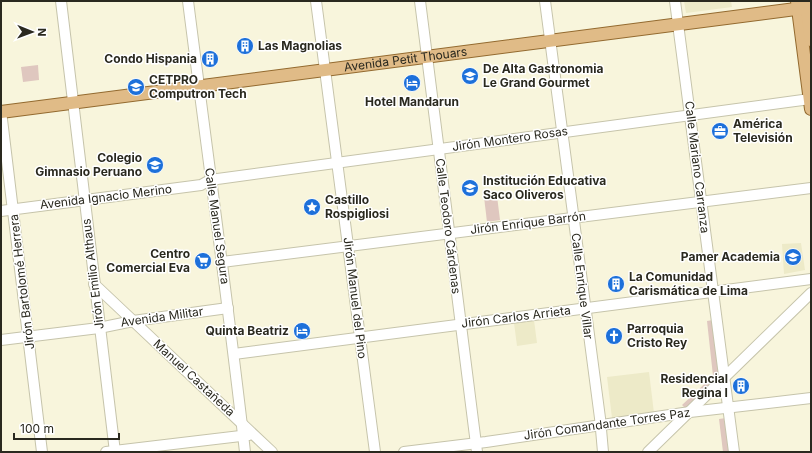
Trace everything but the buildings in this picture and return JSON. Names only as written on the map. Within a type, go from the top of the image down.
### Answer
[{"type":"main road","name":"Avenida Petit Thouars","points":[[1,112],[678,24],[804,5]]},
{"type":"main road","points":[[804,5],[811,40]]},
{"type":"main road","points":[[804,5],[810,104]]},
{"type":"street","name":"Jirón Emilio Althaus","points":[[61,1],[112,452]]},
{"type":"street","name":"Calle Manuel Segura","points":[[188,1],[246,452]]},
{"type":"street","name":"Jirón Manuel del Pino","points":[[316,1],[374,452]]},
{"type":"street","name":"Calle Teodoro Cárdenas","points":[[420,1],[476,448]]},
{"type":"street","name":"Calle Enrique Villar","points":[[545,1],[603,452]]},
{"type":"street","name":"Calle Mariano Carranza","points":[[675,1],[734,452]]},
{"type":"street","name":"Jirón Montero Rosas","points":[[210,180],[690,115],[810,104]]},
{"type":"street","name":"Jirón Bartolomé Herrera","points":[[1,112],[42,452]]},
{"type":"street","name":"Avenida Ignacio Merino","points":[[1,211],[201,185],[210,180]]},
{"type":"street","name":"Jirón Enrique Barrón","points":[[222,262],[811,188]]},
{"type":"street","name":"Jirón Carlos Arrieta","points":[[234,354],[811,279]]},
{"type":"street","points":[[648,452],[808,295],[807,288],[799,280]]},
{"type":"street","name":"Manuel Castañeda","points":[[94,284],[242,422],[272,452]]},
{"type":"street","name":"Avenida Militar","points":[[1,340],[99,328],[133,321],[228,308]]},
{"type":"street","name":"Jirón Comandante Torres Paz","points":[[404,452],[476,448],[600,425],[690,412],[811,398]]},
{"type":"street","points":[[112,452],[244,435],[252,435],[256,437]]},
{"type":"shaded area","points":[[684,1],[731,1],[732,7],[686,13]]},
{"type":"shaded area","points":[[38,65],[39,80],[23,82],[21,67]]},
{"type":"shaded area","points":[[497,196],[500,220],[487,222],[484,197]]},
{"type":"shaded area","name":"Pamer Academia","points":[[801,243],[805,270],[784,274],[782,244]]},
{"type":"shaded area","points":[[534,320],[537,343],[517,346],[514,323]]},
{"type":"shaded area","points":[[713,320],[719,375],[686,409],[682,405],[713,376],[707,321]]},
{"type":"shaded area","points":[[649,372],[654,413],[612,418],[607,377]]},
{"type":"shaded area","points":[[726,418],[730,452],[723,452],[719,419]]},
{"type":"place","name":"Las Magnolias","points":[[245,46]]},
{"type":"place","name":"Condo Hispania","points":[[210,59]]},
{"type":"place","name":"De Alta Gastronomia Le Grand Gourmet","points":[[470,76]]},
{"type":"place","name":"Hotel Mandarun","points":[[412,83]]},
{"type":"place","name":"CETPRO Computron Tech","points":[[136,87]]},
{"type":"place","name":"América Televisión","points":[[720,131]]},
{"type":"place","name":"Colegio Gimnasio Peruano","points":[[155,165]]},
{"type":"place","name":"Institución Educativa Saco Oliveros","points":[[470,188]]},
{"type":"place","name":"Castillo Rospigliosi","points":[[312,207]]},
{"type":"place","name":"Pamer Academia","points":[[793,257]]},
{"type":"place","name":"Centro Comercial Eva","points":[[203,261]]},
{"type":"place","name":"La Comunidad Carismática de Lima","points":[[616,284]]},
{"type":"place","name":"Quinta Beatriz","points":[[302,331]]},
{"type":"place","name":"Parroquia Cristo Rey","points":[[614,336]]},
{"type":"place","name":"Residencial Regina I","points":[[741,386]]}]
